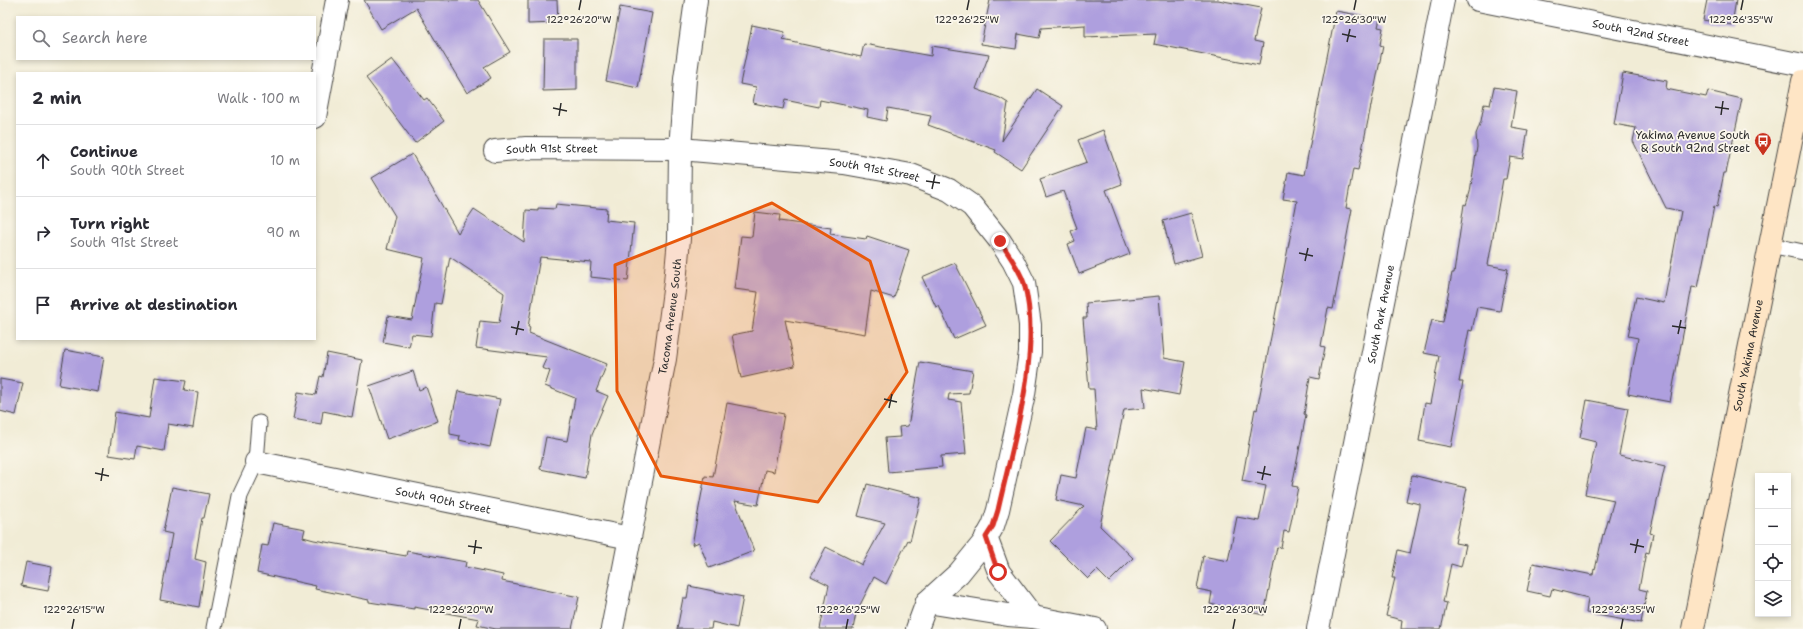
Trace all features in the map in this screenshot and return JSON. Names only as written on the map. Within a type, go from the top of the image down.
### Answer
[{"type":"main road","name":"South Yakima Avenue","points":[[1693,629],[1803,81]]},
{"type":"street","points":[[316,112],[337,0]]},
{"type":"street","name":"Tacoma Avenue South","points":[[612,629],[665,359],[679,239],[680,149],[685,79],[696,0]]},
{"type":"street","name":"South Park Avenue","points":[[1318,629],[1443,0]]},
{"type":"street","name":"South 92nd Street","points":[[1478,0],[1803,65]]},
{"type":"street","name":"South 91st Street","points":[[495,150],[526,148],[680,149],[844,163],[911,175],[949,190],[972,206],[1008,254],[1024,283],[1030,325],[1030,352],[1024,394],[998,510],[993,526],[959,573],[927,602]]},
{"type":"street","name":"South 90th Street","points":[[256,462],[630,538]]},
{"type":"street","points":[[986,537],[998,572],[1033,616]]},
{"type":"street","points":[[917,629],[927,602],[1008,615],[1033,616],[1095,629]]},
{"type":"lane","points":[[1770,246],[1803,252]]},
{"type":"lane","points":[[214,628],[240,496],[256,462],[259,423]]},
{"type":"highlighted area","points":[[772,203],[870,261],[907,372],[818,502],[661,476],[617,391],[615,265]]},
{"type":"building","points":[[364,0],[478,0],[510,52],[484,67],[491,78],[467,93],[416,8],[381,29]]},
{"type":"building","points":[[528,0],[557,0],[558,23],[528,24]]},
{"type":"building","points":[[990,0],[1218,0],[1261,8],[1254,41],[1263,43],[1259,65],[1154,44],[1156,34],[1085,37],[1085,25],[1041,28],[1039,38],[1018,34],[1016,49],[981,44]]},
{"type":"building","points":[[1707,0],[1736,0],[1732,25],[1703,20]]},
{"type":"building","points":[[620,7],[652,13],[638,88],[606,81]]},
{"type":"building","points":[[1336,11],[1380,19],[1378,27],[1383,28],[1380,45],[1383,46],[1358,170],[1353,169],[1346,208],[1352,209],[1333,309],[1328,308],[1321,346],[1325,347],[1319,379],[1310,377],[1304,414],[1306,415],[1292,486],[1298,487],[1289,532],[1284,531],[1281,548],[1277,547],[1264,615],[1210,604],[1212,592],[1197,589],[1203,556],[1228,561],[1237,517],[1259,521],[1266,486],[1242,481],[1297,201],[1283,199],[1288,172],[1304,175]]},
{"type":"building","points":[[752,25],[785,32],[783,40],[861,57],[864,44],[931,56],[932,46],[989,55],[976,89],[1000,98],[1008,103],[1002,141],[1037,89],[1063,106],[1021,169],[995,152],[996,150],[928,125],[931,116],[888,108],[886,121],[867,117],[868,110],[820,100],[819,107],[785,100],[783,109],[753,103],[756,87],[740,84]]},
{"type":"building","points":[[544,39],[577,39],[577,90],[543,91]]},
{"type":"building","points":[[392,59],[424,100],[427,98],[444,121],[415,143],[366,78]]},
{"type":"building","points":[[1623,73],[1667,81],[1666,89],[1706,97],[1708,91],[1742,99],[1726,173],[1724,173],[1717,207],[1714,206],[1698,288],[1692,287],[1670,402],[1628,394],[1638,338],[1628,336],[1636,297],[1664,303],[1681,211],[1666,208],[1633,141],[1636,128],[1614,124]]},
{"type":"building","points":[[1494,87],[1517,91],[1511,127],[1528,130],[1523,159],[1510,157],[1506,179],[1503,179],[1488,265],[1508,269],[1500,311],[1477,307],[1472,331],[1469,330],[1459,382],[1463,382],[1451,447],[1419,441],[1425,403],[1430,404],[1439,356],[1424,353],[1432,320],[1443,322],[1452,273],[1454,273],[1464,204],[1466,205],[1470,192],[1477,147],[1476,134],[1481,121],[1484,104],[1490,105]]},
{"type":"building","points":[[1103,130],[1122,184],[1106,190],[1130,254],[1079,274],[1068,244],[1075,241],[1071,231],[1077,228],[1063,191],[1046,197],[1040,179],[1087,162],[1078,140]]},
{"type":"building","points":[[412,154],[458,233],[474,209],[524,242],[526,210],[538,211],[538,208],[555,209],[556,204],[607,209],[606,220],[634,223],[628,281],[590,277],[591,262],[540,257],[528,327],[530,327],[529,333],[607,364],[596,391],[608,396],[592,434],[585,478],[540,469],[546,437],[567,441],[575,398],[545,386],[550,371],[542,368],[547,357],[476,348],[480,321],[499,323],[504,293],[450,257],[441,304],[435,303],[431,336],[412,334],[409,347],[383,342],[388,316],[412,320],[424,258],[387,249],[395,216],[372,178]]},
{"type":"building","points":[[755,212],[780,215],[779,221],[831,228],[830,234],[866,239],[867,236],[909,250],[894,298],[871,291],[865,334],[785,320],[795,366],[741,378],[732,335],[752,331],[758,292],[734,289],[741,236],[752,237]]},
{"type":"building","points":[[1191,213],[1202,256],[1174,264],[1163,221]]},
{"type":"building","points":[[955,263],[986,325],[954,339],[939,306],[936,307],[922,277]]},
{"type":"building","points":[[1159,296],[1164,358],[1185,362],[1179,395],[1143,388],[1145,408],[1124,410],[1100,526],[1133,558],[1109,582],[1097,570],[1088,579],[1050,541],[1084,506],[1056,500],[1061,475],[1076,478],[1086,428],[1097,430],[1094,389],[1089,389],[1083,318],[1087,318],[1086,303]]},
{"type":"building","points":[[65,350],[104,357],[98,392],[59,385]]},
{"type":"building","points":[[327,353],[362,360],[352,417],[323,411],[321,424],[293,419],[298,392],[316,395],[320,376],[323,377]]},
{"type":"building","points":[[920,362],[973,371],[969,393],[949,394],[948,400],[961,402],[966,454],[941,456],[942,467],[888,472],[885,438],[900,437],[899,427],[908,426]]},
{"type":"building","points":[[413,371],[419,390],[426,387],[438,421],[387,439],[369,386]]},
{"type":"building","points":[[155,377],[186,381],[184,390],[198,392],[193,428],[168,424],[164,451],[137,446],[135,459],[109,455],[115,412],[149,418]]},
{"type":"building","points":[[0,379],[23,383],[16,415],[0,411]]},
{"type":"building","points":[[458,391],[500,399],[490,447],[459,440],[460,436],[450,434],[450,426]]},
{"type":"building","points":[[1587,400],[1628,408],[1619,455],[1665,466],[1650,533],[1653,534],[1649,553],[1646,552],[1639,589],[1647,591],[1641,623],[1586,613],[1588,598],[1552,589],[1550,596],[1527,591],[1533,563],[1593,575],[1594,569],[1595,570],[1603,534],[1604,535],[1614,500],[1585,494],[1596,442],[1580,438]]},
{"type":"building","points":[[727,403],[784,414],[774,472],[765,470],[758,505],[735,501],[754,551],[709,568],[699,542],[692,545],[705,476],[713,477]]},
{"type":"building","points":[[1412,475],[1467,488],[1455,543],[1466,545],[1461,567],[1451,564],[1443,602],[1447,603],[1441,629],[1401,629],[1402,620],[1386,616],[1395,578],[1392,578],[1398,550],[1410,553],[1420,507],[1420,504],[1406,501]]},
{"type":"building","points":[[867,484],[921,498],[910,541],[908,540],[886,584],[874,577],[856,613],[853,629],[820,629],[829,585],[811,576],[826,547],[862,565],[885,523],[858,516]]},
{"type":"building","points":[[172,487],[209,494],[204,518],[202,518],[195,559],[206,562],[199,607],[160,600],[172,534],[163,532]]},
{"type":"building","points":[[273,523],[305,529],[303,537],[314,540],[406,556],[407,551],[466,562],[465,567],[503,575],[502,581],[579,597],[572,629],[496,629],[477,625],[479,619],[414,607],[414,609],[369,602],[369,600],[315,589],[316,586],[257,573],[262,545],[268,546]]},
{"type":"building","points":[[26,562],[52,567],[48,591],[21,586]]},
{"type":"building","points":[[689,586],[743,597],[737,628],[712,622],[711,629],[677,629],[683,598],[687,598]]},
{"type":"place","name":"Yakima Avenue South & South 92nd Street","points":[[1763,156]]},
{"type":"route","points":[[998,572],[986,537],[993,526],[998,510],[1024,394],[1030,352],[1030,325],[1024,283],[1013,261],[1000,241]]}]
